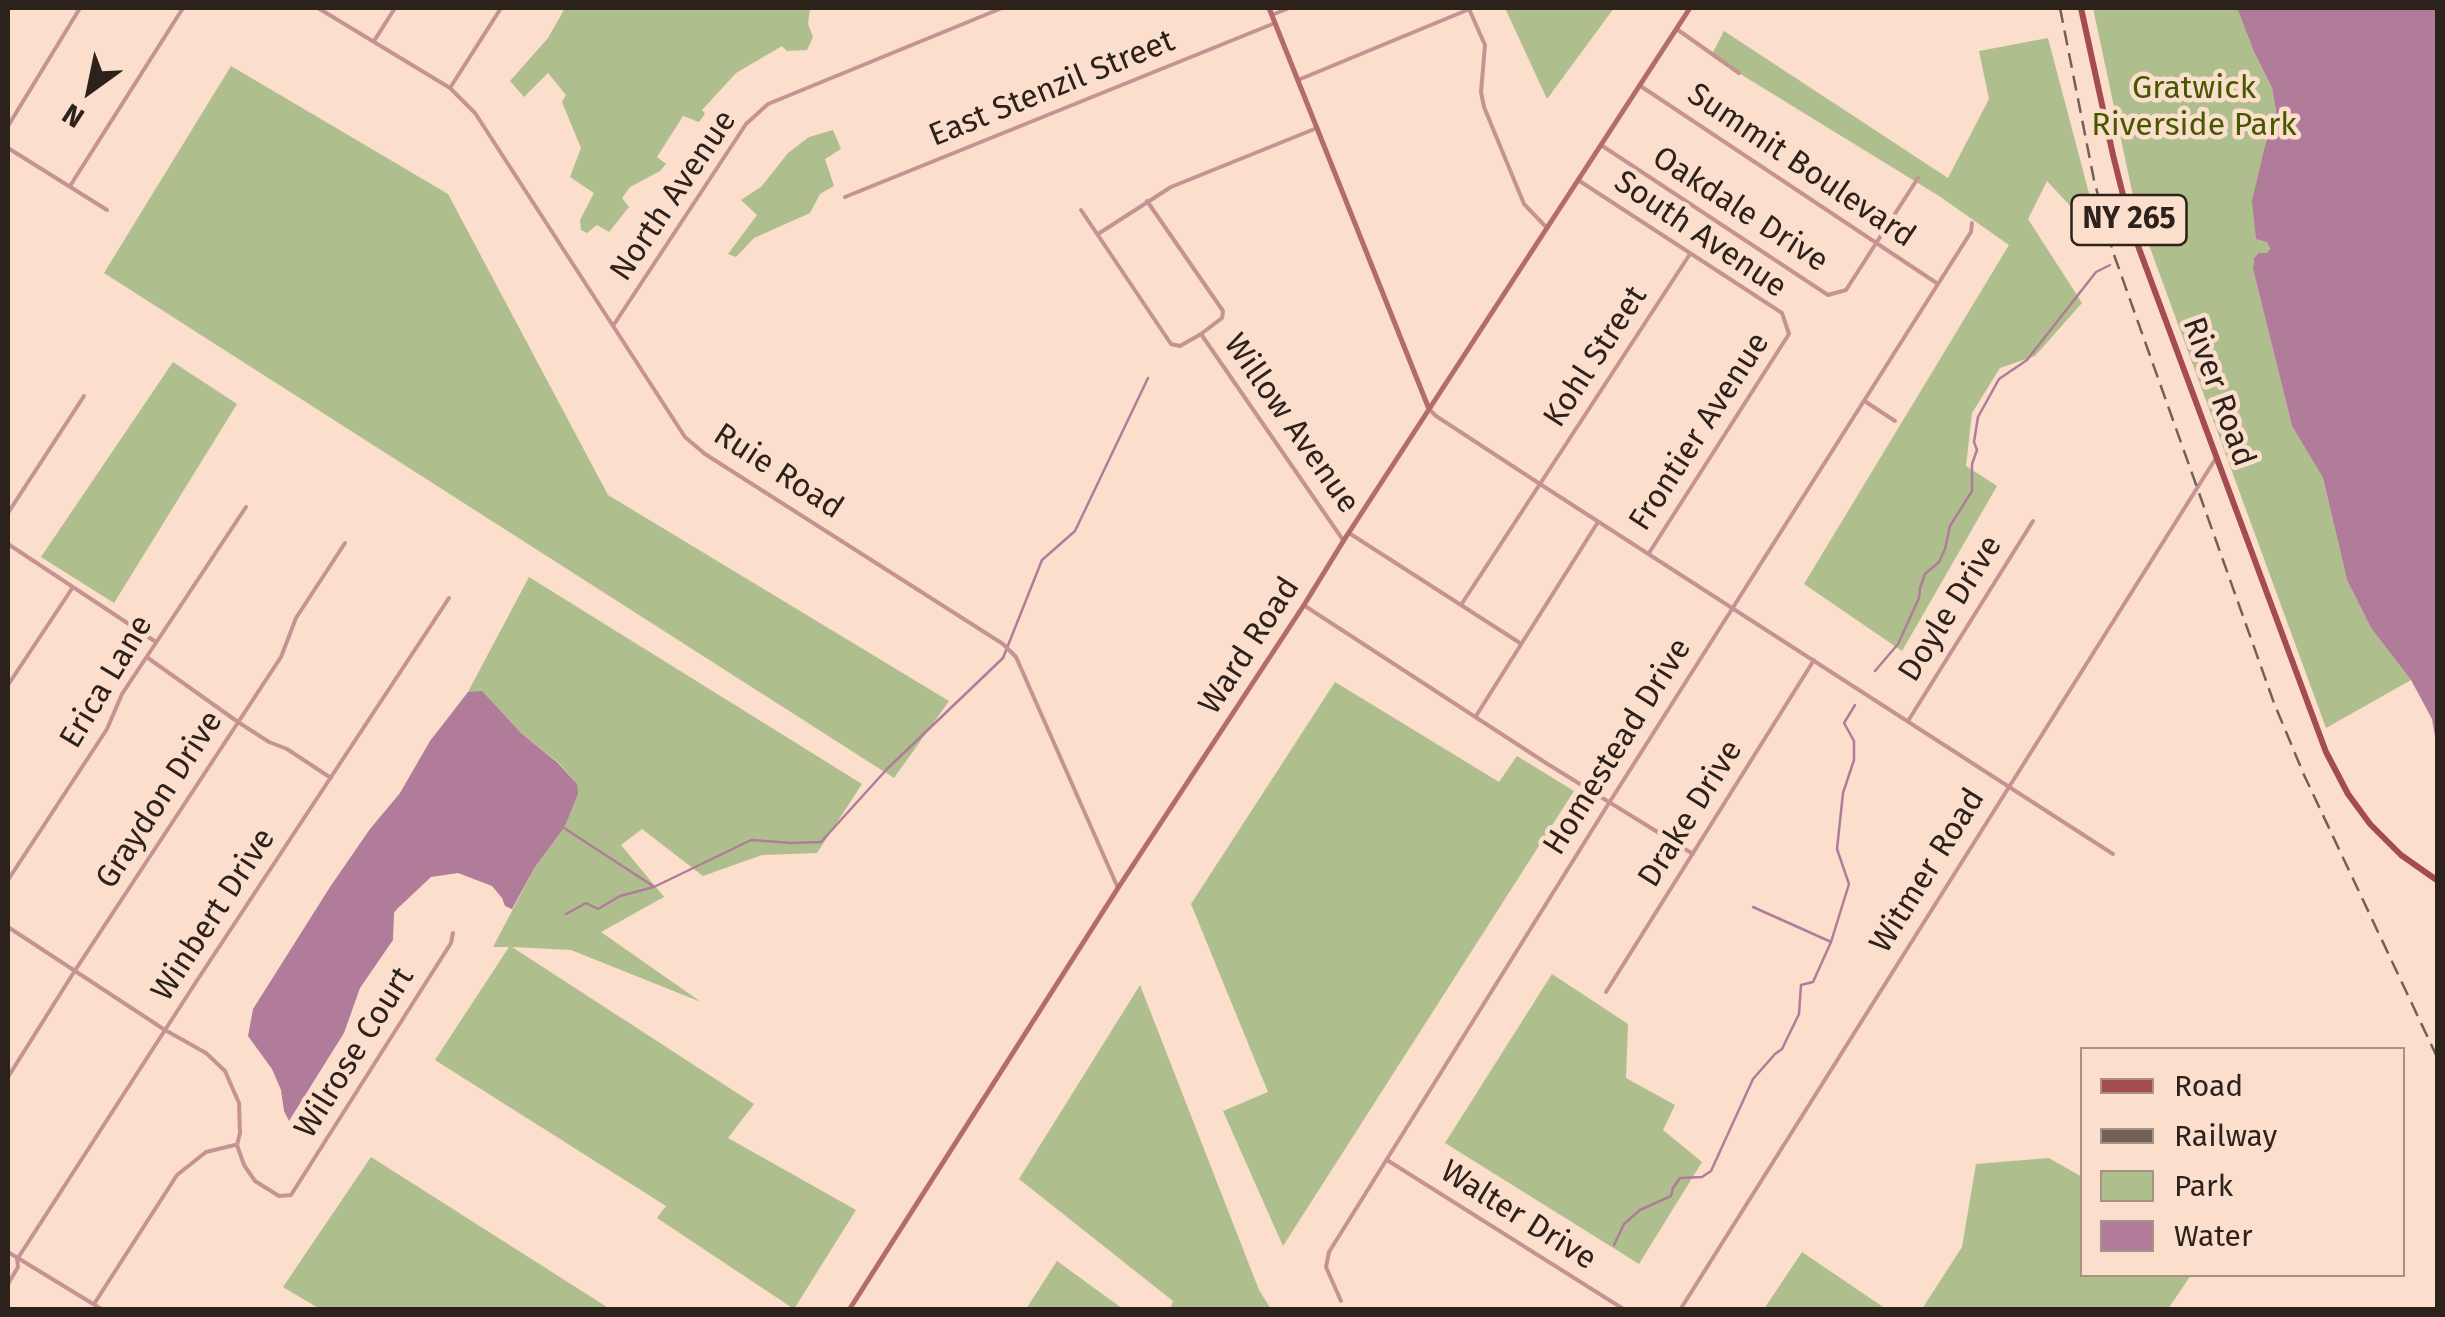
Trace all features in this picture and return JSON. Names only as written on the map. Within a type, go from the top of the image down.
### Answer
[{"type":"main road","name":"Ward Road","points":[[850,1310],[1118,888],[1690,8]]},
{"type":"main road","name":"River Road","points":[[2082,8],[2131,226],[2318,733],[2340,783],[2370,824],[2401,855],[2438,882]]},
{"type":"main road","points":[[1270,11],[1430,410]]},
{"type":"street","points":[[8,126],[80,8]]},
{"type":"street","points":[[70,186],[183,8]]},
{"type":"street","name":"Ruie Road","points":[[318,8],[450,88],[475,113],[685,437],[705,454],[1003,644],[1016,657],[1118,888]]},
{"type":"street","points":[[374,41],[395,8]]},
{"type":"street","points":[[450,88],[501,8]]},
{"type":"street","name":"North Avenue","points":[[613,326],[746,124],[768,104],[1002,8]]},
{"type":"street","points":[[1270,11],[1289,8]]},
{"type":"street","points":[[1298,80],[1471,8],[1484,45],[1484,107],[1524,204],[1548,228]]},
{"type":"street","name":"East Stenzil Street","points":[[845,197],[1275,23]]},
{"type":"street","points":[[1676,29],[1740,72]]},
{"type":"street","name":"Summit Boulevard","points":[[1639,85],[1938,284]]},
{"type":"street","points":[[1098,234],[1171,187],[1317,128]]},
{"type":"street","name":"Oakdale Drive","points":[[1601,145],[1828,294],[1846,290],[1918,178]]},
{"type":"street","points":[[8,148],[107,210]]},
{"type":"street","name":"South Avenue","points":[[1578,180],[1782,313],[1789,334]]},
{"type":"street","points":[[1081,210],[1171,344],[1180,346],[1222,318],[1223,312],[1148,202]]},
{"type":"street","name":"Homestead Drive","points":[[1341,1301],[1326,1267],[1329,1252],[1971,232],[1972,223]]},
{"type":"street","name":"Kohl Street","points":[[1461,604],[1690,254]]},
{"type":"street","name":"Willow Avenue","points":[[1201,334],[1344,540]]},
{"type":"street","name":"Frontier Avenue","points":[[1648,554],[1789,334]]},
{"type":"street","points":[[8,513],[84,396]]},
{"type":"street","points":[[1864,401],[1895,422]]},
{"type":"street","points":[[1430,410],[2113,854]]},
{"type":"street","name":"Witmer Road","points":[[1680,1310],[2216,458]]},
{"type":"street","name":"Erica Lane","points":[[8,880],[107,729],[122,694],[246,507]]},
{"type":"street","points":[[1476,716],[1598,522]]},
{"type":"street","name":"Doyle Drive","points":[[1908,721],[2033,522]]},
{"type":"street","points":[[1349,533],[1520,643]]},
{"type":"street","points":[[8,544],[156,642]]},
{"type":"street","name":"Graydon Drive","points":[[8,1077],[281,657],[296,618],[345,544]]},
{"type":"street","points":[[8,685],[73,587]]},
{"type":"street","name":"Winbert Drive","points":[[8,1284],[18,1268],[17,1258],[449,598]]},
{"type":"street","points":[[1304,605],[1693,854]]},
{"type":"street","points":[[146,657],[238,722],[332,778]]},
{"type":"street","name":"Drake Drive","points":[[1606,992],[1814,660]]},
{"type":"street","points":[[8,927],[206,1053],[225,1071],[239,1103],[237,1145],[206,1152],[177,1174],[94,1304]]},
{"type":"street","name":"Wilrose Court","points":[[237,1145],[255,1181],[279,1196],[292,1195],[451,943],[452,934]]},
{"type":"street","name":"Walter Drive","points":[[1387,1160],[1625,1310]]},
{"type":"street","points":[[8,1252],[103,1310]]},
{"type":"green space","points":[[565,8],[810,8],[808,24],[813,37],[807,50],[787,51],[782,46],[736,73],[702,110],[705,114],[699,122],[683,116],[657,157],[666,164],[630,187],[622,198],[629,207],[609,232],[597,225],[587,233],[581,230],[580,220],[594,193],[570,177],[581,148],[562,102],[566,95],[548,73],[524,97],[510,81],[548,38]]},
{"type":"green space","points":[[1505,8],[1614,8],[1547,99]]},
{"type":"green space","name":"Gratwick Riverside Park","points":[[2093,8],[2237,8],[2272,88],[2276,111],[2265,146],[2270,247],[2267,253],[2254,258],[2253,269],[2292,426],[2323,478],[2347,580],[2371,628],[2411,680],[2326,728],[2142,226]]},
{"type":"green space","points":[[1724,31],[1948,178],[1989,99],[1979,51],[2048,38],[2101,239],[2047,181],[2028,219],[2082,303],[2035,356],[2000,368],[1972,413],[1966,466],[1997,486],[1902,651],[1804,584],[2009,245],[1939,196],[1711,56]]},
{"type":"green space","points":[[231,66],[448,194],[608,495],[949,701],[894,778],[104,273]]},
{"type":"green space","points":[[833,130],[841,149],[825,159],[834,186],[820,194],[810,213],[754,238],[736,257],[728,254],[757,215],[741,200],[761,187],[788,153],[809,137]]},
{"type":"green space","points":[[173,362],[237,404],[114,603],[41,557]]},
{"type":"green space","points":[[529,577],[862,784],[817,853],[762,855],[703,876],[642,829],[621,845],[664,897],[601,932],[701,1002],[571,950],[512,947],[754,1104],[728,1138],[856,1210],[794,1309],[657,1218],[666,1206],[435,1060],[509,947],[493,947],[535,867],[564,828],[577,784],[482,692],[468,692]]},
{"type":"green space","points":[[1335,682],[1499,782],[1517,756],[1574,791],[1283,1246],[1223,1111],[1268,1092],[1191,904]]},
{"type":"green space","points":[[1552,974],[1628,1024],[1626,1078],[1675,1105],[1663,1130],[1702,1162],[1639,1264],[1445,1143]]},
{"type":"green space","points":[[1140,985],[1259,1290],[1271,1309],[1170,1309],[1173,1301],[1019,1179]]},
{"type":"green space","points":[[371,1157],[610,1309],[320,1309],[283,1287]]},
{"type":"green space","points":[[2049,1158],[2080,1176],[2080,1277],[2190,1277],[2168,1309],[1922,1309],[1962,1247],[1976,1164]]},
{"type":"green space","points":[[1802,1252],[1886,1309],[1764,1309]]},
{"type":"green space","points":[[1057,1261],[1123,1309],[1026,1309]]},
{"type":"water","points":[[2237,8],[2437,8],[2437,748],[2432,719],[2411,680],[2371,628],[2347,580],[2323,478],[2292,426],[2253,269],[2254,258],[2270,248],[2267,242],[2256,239],[2252,201],[2276,111],[2272,88]]},
{"type":"water","points":[[482,691],[577,784],[578,794],[564,828],[535,867],[512,909],[505,906],[492,886],[458,873],[431,877],[397,909],[393,940],[360,988],[344,1033],[289,1121],[272,1069],[248,1036],[253,1009],[330,887],[400,793],[430,741],[468,692]]},
{"type":"waterway","points":[[1875,671],[1898,644],[1919,598],[1925,574],[1939,562],[1950,526],[1972,491],[1978,417],[1999,379],[2027,360],[2096,272],[2110,265]]},
{"type":"waterway","points":[[566,914],[586,903],[598,909],[620,896],[654,887],[751,840],[821,842],[887,769],[1003,658],[1042,560],[1075,531],[1148,378]]},
{"type":"waterway","points":[[1614,1245],[1624,1224],[1640,1210],[1671,1196],[1680,1178],[1702,1177],[1711,1171],[1753,1079],[1782,1049],[1799,1014],[1801,985],[1813,982],[1831,942],[1849,884],[1837,849],[1843,793],[1854,760],[1854,741],[1844,723],[1855,705]]},
{"type":"waterway","points":[[564,828],[653,886]]},
{"type":"waterway","points":[[1753,907],[1829,941]]},
{"type":"railway","points":[[2060,8],[2094,180],[2113,252],[2274,703],[2438,1059]]}]
